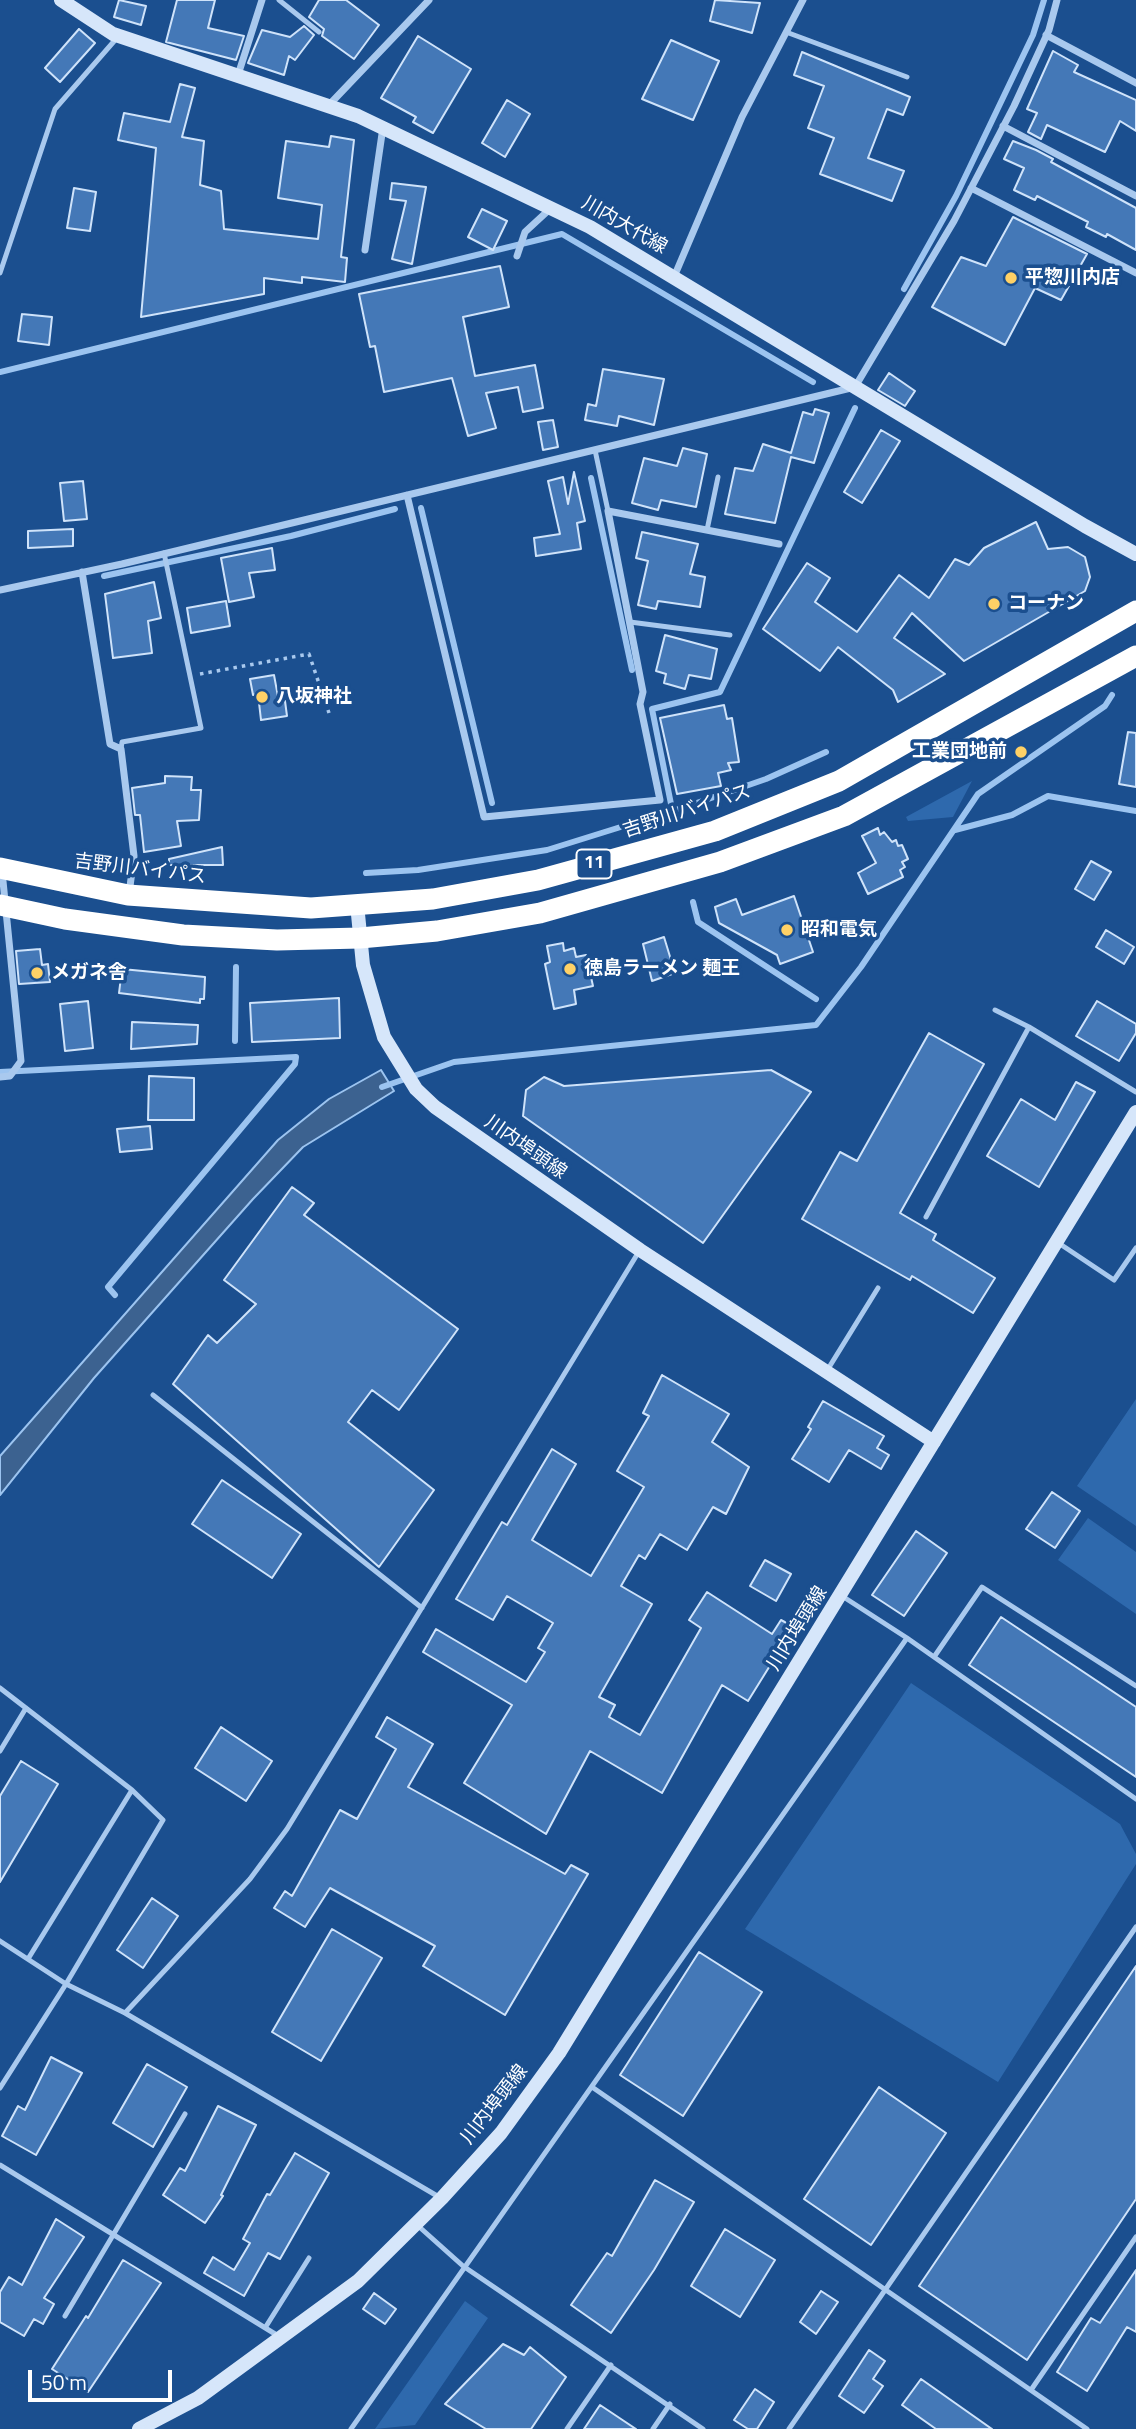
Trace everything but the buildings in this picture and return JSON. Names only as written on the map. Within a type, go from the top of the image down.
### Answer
[{"type":"highway","name":"吉野川バイパス","points":[[1,869],[128,895],[311,908],[433,899],[538,880],[715,831],[839,781],[1136,611]]},
{"type":"highway","name":"11","points":[[4,906],[65,919],[183,935],[276,940],[360,938],[437,931],[540,913],[720,862],[844,816],[1136,656]]},
{"type":"main road","name":"川内大代線","points":[[61,0],[118,36],[383,127],[590,227],[1136,554]]},
{"type":"main road","name":"川内埠頭線","points":[[139,2429],[198,2398],[358,2281],[442,2198],[500,2133],[559,2053],[934,1442],[640,1250],[479,1140],[416,1089],[395,1058],[373,1003],[360,938],[357,904]]},
{"type":"main road","points":[[934,1442],[1136,1112]]},
{"type":"street","points":[[238,75],[262,0]]},
{"type":"street","points":[[328,106],[429,0]]},
{"type":"street","points":[[674,277],[742,117],[803,0]]},
{"type":"street","points":[[0,590],[855,387],[971,188],[1046,35],[1057,0]]},
{"type":"street","points":[[1046,35],[1136,83]]},
{"type":"street","points":[[1003,126],[1136,196]]},
{"type":"street","points":[[365,250],[383,127]]},
{"type":"street","points":[[971,188],[1136,273]]},
{"type":"street","points":[[517,256],[525,232],[552,208]]},
{"type":"street","points":[[407,495],[484,817],[660,800],[640,704],[643,692],[608,511],[779,544]]},
{"type":"street","points":[[82,572],[110,744],[121,749],[134,856],[128,895]]},
{"type":"street","points":[[0,1077],[10,1076],[21,1061],[1,869]]},
{"type":"lane","points":[[279,0],[319,32]]},
{"type":"lane","points":[[786,32],[907,76]]},
{"type":"lane","points":[[0,273],[55,109],[118,36]]},
{"type":"lane","points":[[595,450],[608,511]]},
{"type":"lane","points":[[708,530],[718,477]]},
{"type":"lane","points":[[121,749],[122,742],[201,728],[164,553]]},
{"type":"lane","points":[[630,622],[730,635]]},
{"type":"lane","points":[[995,1010],[1029,1027],[1136,1092]]},
{"type":"lane","points":[[926,1217],[1029,1027]]},
{"type":"lane","points":[[1057,1242],[1114,1280],[1136,1248]]},
{"type":"lane","points":[[125,2013],[250,1879],[279,1839],[640,1250]]},
{"type":"lane","points":[[827,1372],[878,1288]]},
{"type":"lane","points":[[153,1395],[422,1608]]},
{"type":"lane","points":[[934,1657],[982,1587],[1136,1686]]},
{"type":"lane","points":[[841,1596],[907,1638],[1136,1799]]},
{"type":"lane","points":[[351,2429],[463,2266],[907,1638]]},
{"type":"lane","points":[[0,1688],[132,1790],[163,1820],[66,1984],[0,2088]]},
{"type":"lane","points":[[0,1751],[26,1707]]},
{"type":"lane","points":[[28,1959],[132,1790]]},
{"type":"lane","points":[[789,2429],[1136,1927]]},
{"type":"lane","points":[[0,1941],[66,1984],[125,2013],[442,2198]]},
{"type":"lane","points":[[592,2087],[1087,2429]]},
{"type":"lane","points":[[65,2316],[185,2114]]},
{"type":"lane","points":[[0,2165],[282,2339]]},
{"type":"lane","points":[[416,2224],[463,2266],[670,2404],[703,2429]]},
{"type":"lane","points":[[1031,2390],[1136,2237]]},
{"type":"lane","points":[[265,2328],[309,2258]]},
{"type":"lane","points":[[567,2429],[611,2365]]},
{"type":"lane","points":[[653,2429],[670,2404]]},
{"type":"path","points":[[190,676],[309,654],[329,713]]},
{"type":"shaded area","points":[[972,781],[953,817],[908,821],[906,817]]},
{"type":"shaded area","points":[[381,1070],[394,1091],[303,1147],[253,1199],[94,1378],[0,1495],[0,1456],[278,1140],[329,1099]]},
{"type":"shaded area","points":[[1136,1399],[1136,1526],[1077,1486]]},
{"type":"shaded area","points":[[1088,1518],[1136,1552],[1136,1614],[1058,1560]]},
{"type":"shaded area","points":[[911,1683],[1120,1824],[1136,1854],[1136,1864],[998,2082],[745,1929]]},
{"type":"shaded area","points":[[465,2301],[488,2318],[415,2425],[375,2429]]},
{"type":"waterway","points":[[904,289],[956,196],[1033,35],[1044,0]]},
{"type":"waterway","points":[[0,372],[562,234],[813,382]]},
{"type":"waterway","points":[[672,809],[652,709],[720,692],[855,408]]},
{"type":"waterway","points":[[591,478],[632,670]]},
{"type":"waterway","points":[[421,508],[492,803]]},
{"type":"waterway","points":[[104,576],[291,536],[395,509]]},
{"type":"waterway","points":[[382,1087],[454,1062],[816,1025],[861,967],[978,794],[1105,706],[1112,695]]},
{"type":"waterway","points":[[366,873],[418,870],[547,850],[766,779],[826,752]]},
{"type":"waterway","points":[[955,830],[1012,815],[1048,796],[1136,811]]},
{"type":"waterway","points":[[693,902],[698,922],[816,999]]},
{"type":"waterway","points":[[235,1041],[236,967]]},
{"type":"waterway","points":[[0,1072],[296,1057],[295,1064],[108,1287],[115,1295]]},
{"type":"place","name":"平惣川内店","points":[[1011,278]]},
{"type":"place","name":"コーナン","points":[[994,604]]},
{"type":"place","name":"八坂神社","points":[[262,697]]},
{"type":"place","name":"工業団地前","points":[[1021,752]]},
{"type":"place","name":"昭和電気","points":[[787,930]]},
{"type":"place","name":"徳島ラーメン 麺王","points":[[570,969]]},
{"type":"place","name":"メガネ舎","points":[[37,973]]}]
